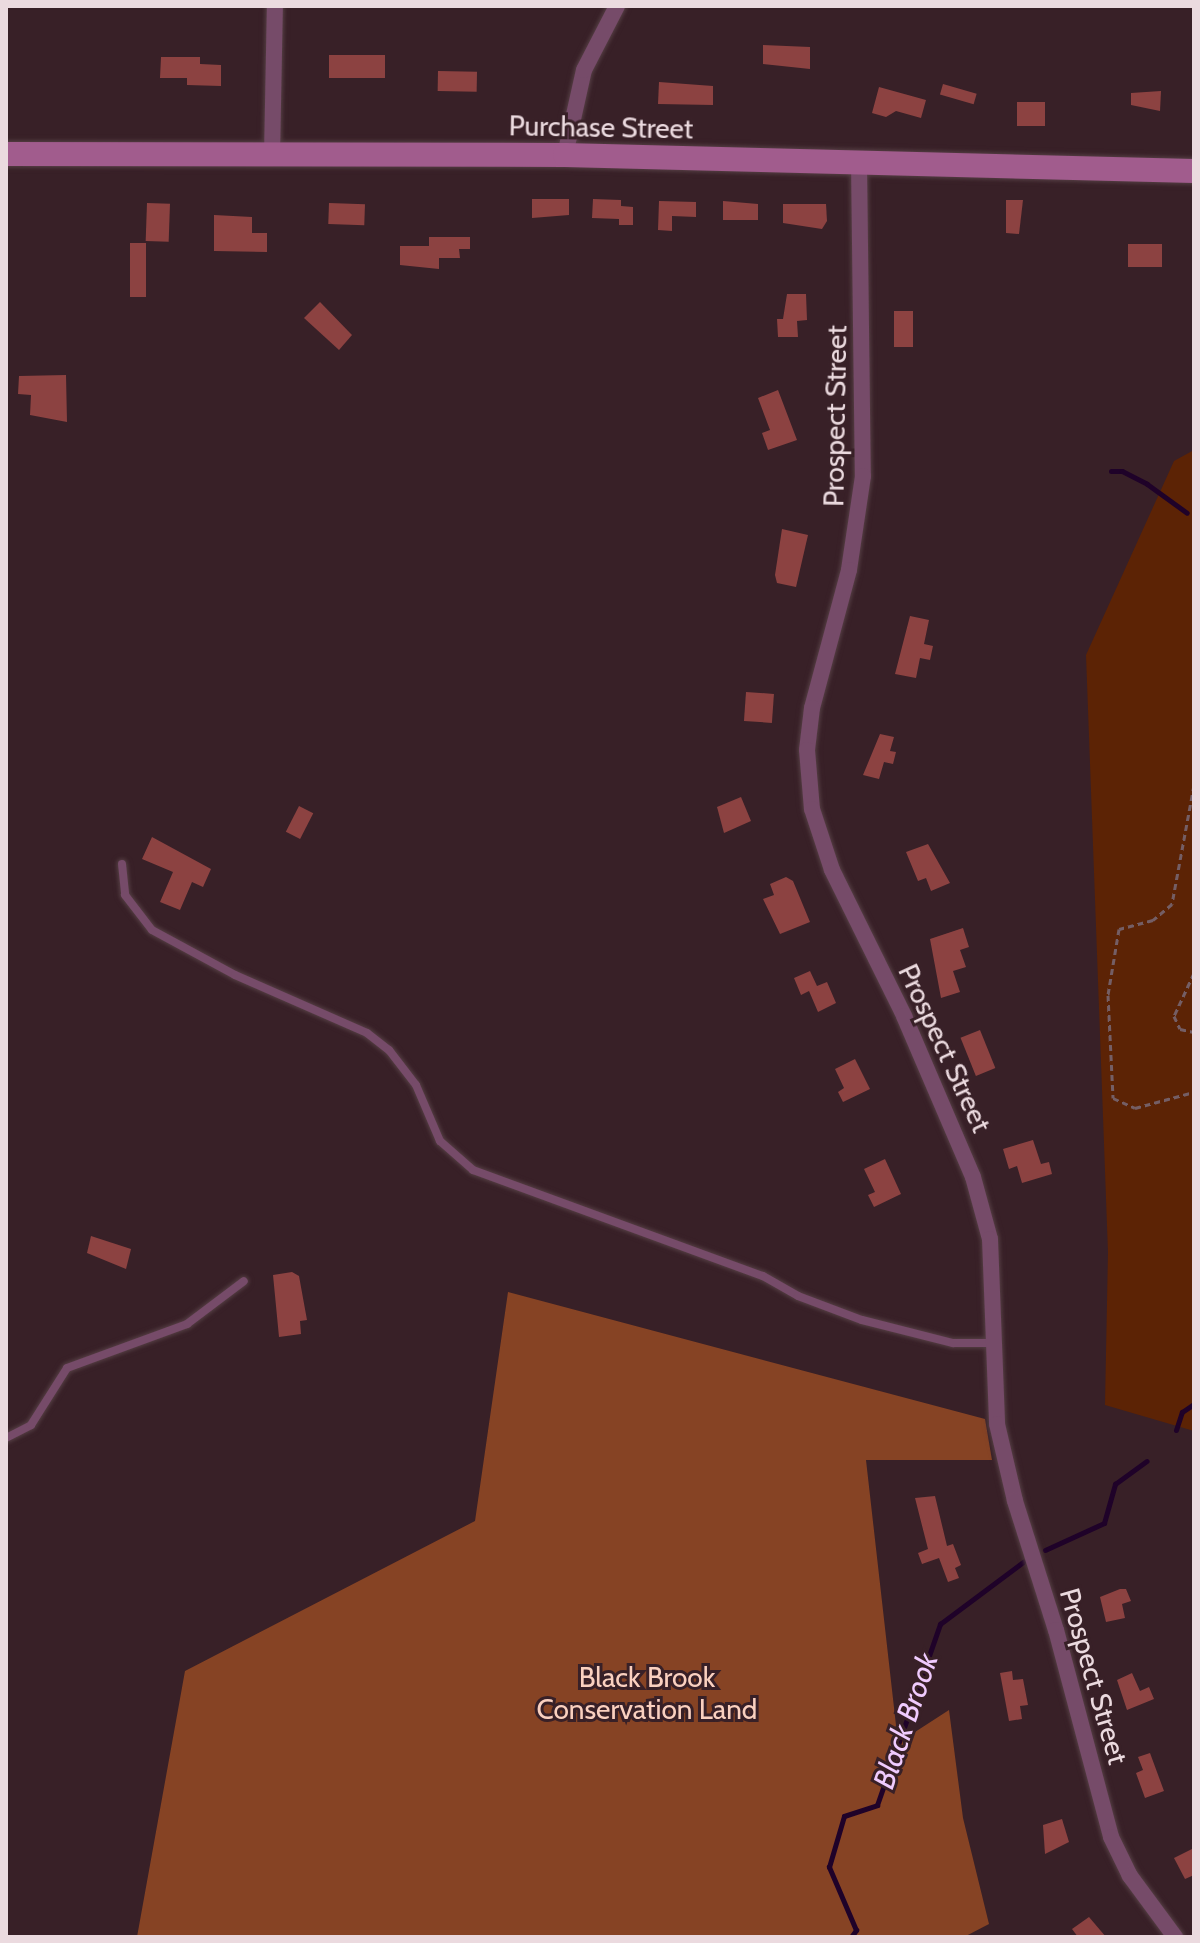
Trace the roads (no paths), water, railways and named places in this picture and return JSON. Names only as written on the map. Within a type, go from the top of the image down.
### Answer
[{"type":"street","points":[[272,156],[275,6]]},
{"type":"street","points":[[565,155],[584,70],[617,6]]},
{"type":"street","name":"Purchase Street","points":[[6,154],[565,155],[1194,171]]},
{"type":"street","name":"Prospect Street","points":[[859,162],[865,403],[862,496],[849,570],[812,708],[808,782],[832,870],[963,1147],[990,1239],[997,1424],[1010,1485],[1056,1630],[1111,1837],[1130,1876],[1175,1937]]},
{"type":"lane","points":[[122,864],[125,895],[152,930],[235,975],[367,1033],[389,1050],[416,1085],[440,1141],[473,1170],[763,1276],[798,1296],[862,1320],[953,1343],[995,1343]]},
{"type":"lane","points":[[6,1438],[31,1425],[67,1368],[187,1324],[244,1281]]},
{"type":"waterway","points":[[1111,471],[1122,471],[1147,484],[1187,513]]},
{"type":"waterway","name":"Black Brook","points":[[1176,1430],[1182,1412],[1194,1404]]},
{"type":"waterway","name":"Black Brook","points":[[1045,1550],[1104,1523],[1115,1484],[1147,1461]]},
{"type":"waterway","name":"Black Brook","points":[[851,1937],[856,1930],[829,1867],[844,1816],[877,1805],[940,1624],[1023,1562]]},
{"type":"park label","name":"Black Brook Conservation Land","points":[[647,1693]]}]
